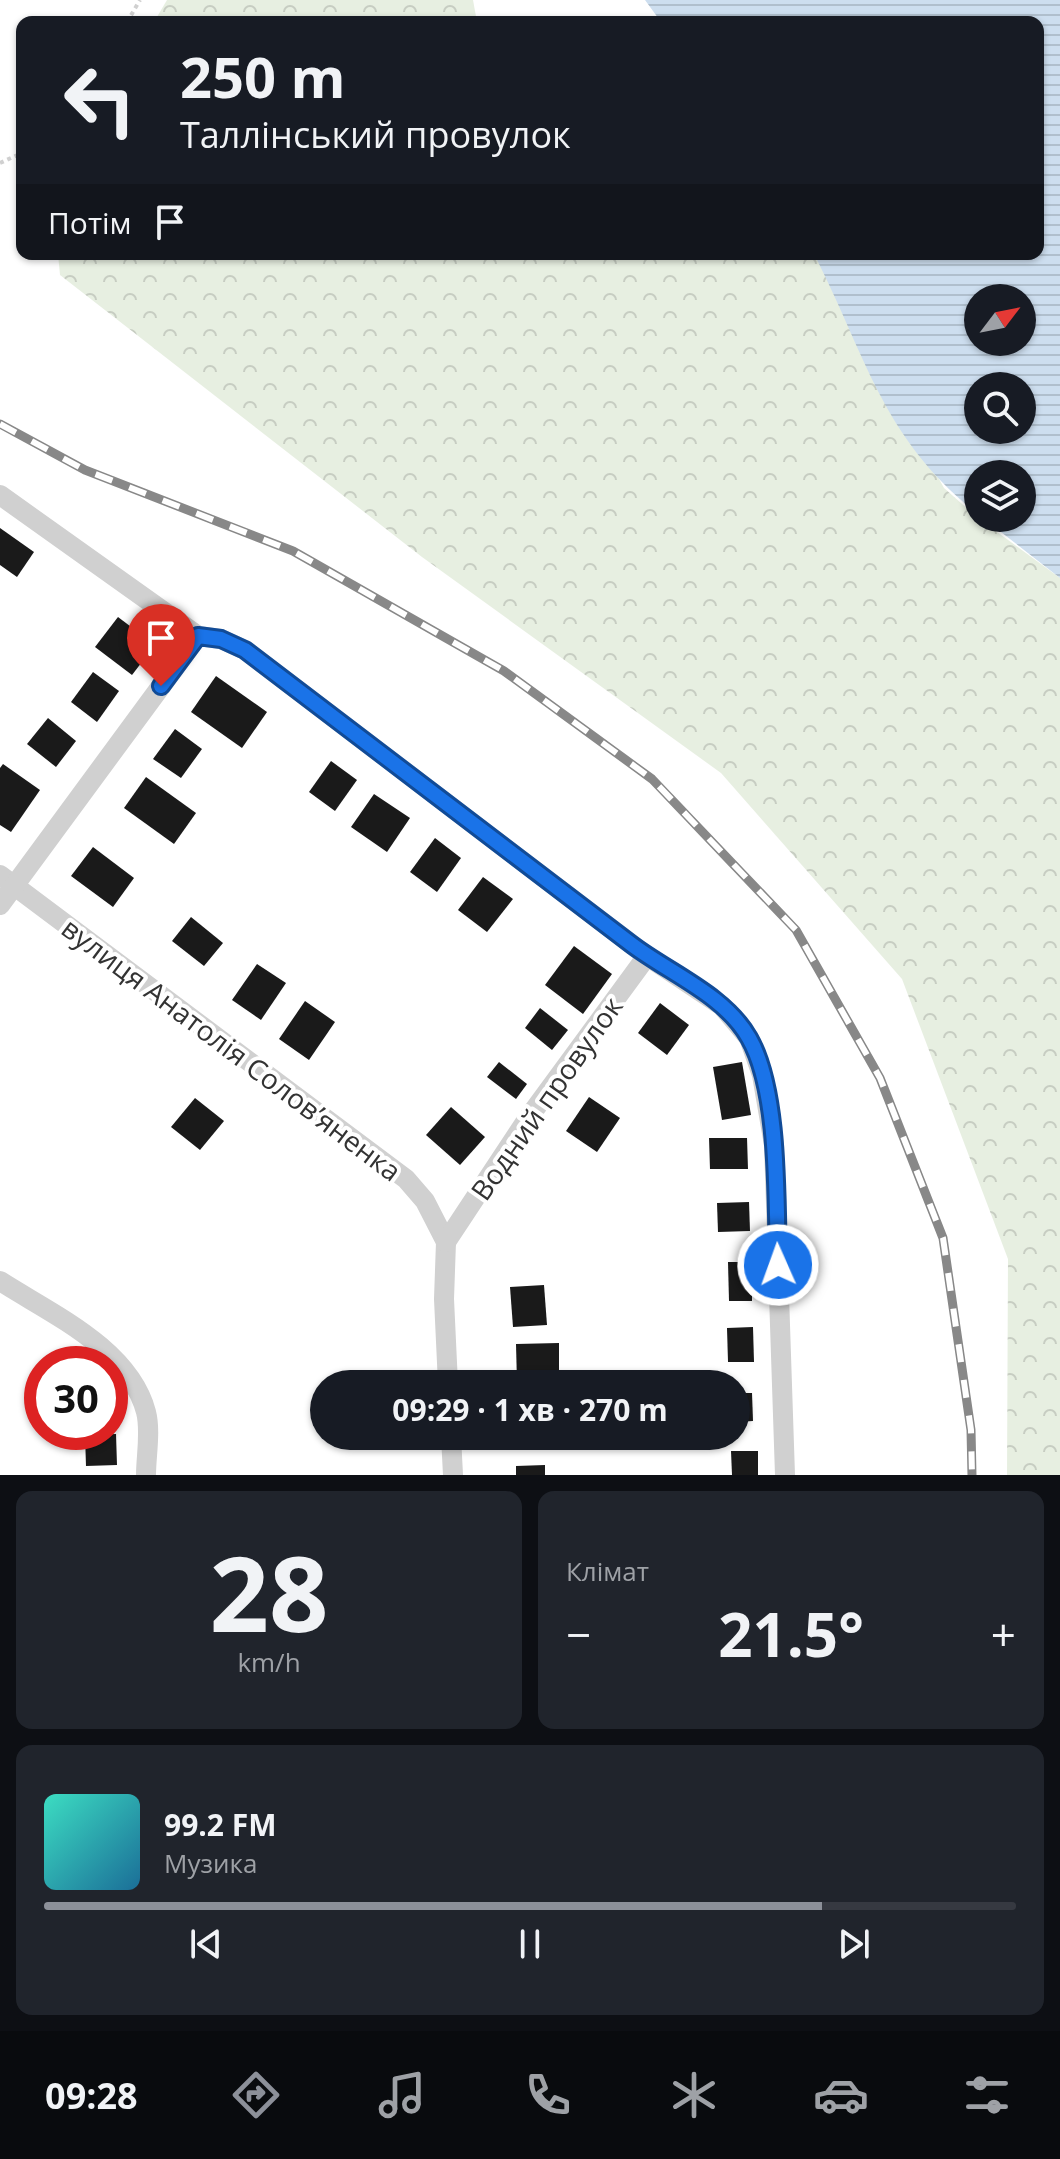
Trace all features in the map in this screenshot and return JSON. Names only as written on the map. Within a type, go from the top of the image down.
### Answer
[{"type":"street","points":[[0,495],[198,636],[221,639],[245,650],[647,956],[722,1006],[749,1038],[762,1075],[774,1145],[785,1475]]},
{"type":"street","points":[[0,905],[8,880],[198,636]]},
{"type":"street","name":"вулиця Анатолія Солов’яненка","points":[[8,880],[406,1179],[425,1201],[446,1242],[444,1299],[447,1370]]},
{"type":"street","name":"Водний провулок","points":[[446,1242],[526,1121],[647,956]]},
{"type":"street","points":[[0,1281],[94,1342],[118,1363],[139,1392],[147,1416],[146,1475]]},
{"type":"street","points":[[452,1450],[453,1475]]},
{"type":"green space","points":[[167,0],[473,0],[476,16],[158,16]]},
{"type":"green space","points":[[59,260],[817,260],[944,488],[964,506],[964,532],[997,532],[1060,578],[1060,1475],[1007,1475],[1008,1259],[902,979],[721,773],[422,557],[60,275]]},
{"type":"water","points":[[645,0],[1060,0],[1060,578],[1001,532],[1036,532],[1036,460],[964,460],[964,501],[919,456],[880,394],[817,260],[1044,260],[1044,16],[657,16]]},
{"type":"building","points":[[0,528],[34,552],[17,577],[0,565]]},
{"type":"building","points":[[118,617],[155,645],[132,675],[95,647]]},
{"type":"building","points":[[93,672],[119,691],[97,722],[71,702]]},
{"type":"building","points":[[216,676],[267,712],[242,748],[191,712]]},
{"type":"building","points":[[48,718],[76,741],[56,767],[27,744]]},
{"type":"building","points":[[175,729],[202,749],[181,778],[153,759]]},
{"type":"building","points":[[331,761],[357,780],[335,811],[309,792]]},
{"type":"building","points":[[3,764],[40,790],[11,832],[0,825],[0,768]]},
{"type":"building","points":[[146,777],[196,813],[174,844],[124,808]]},
{"type":"building","points":[[374,794],[410,818],[387,852],[351,827]]},
{"type":"building","points":[[435,838],[461,858],[437,892],[410,872]]},
{"type":"building","points":[[93,847],[134,878],[113,907],[71,876]]},
{"type":"building","points":[[483,877],[513,899],[487,932],[458,910]]},
{"type":"building","points":[[191,917],[223,943],[204,966],[172,941]]},
{"type":"building","points":[[574,946],[612,974],[583,1014],[545,985]]},
{"type":"building","points":[[257,964],[286,983],[261,1020],[232,1000]]},
{"type":"building","points":[[305,1001],[335,1022],[309,1060],[279,1039]]},
{"type":"building","points":[[660,1003],[689,1025],[667,1055],[638,1033]]},
{"type":"building","points":[[540,1008],[568,1030],[552,1050],[525,1028]]},
{"type":"building","points":[[499,1062],[527,1084],[516,1099],[487,1077]]},
{"type":"building","points":[[742,1062],[751,1115],[722,1120],[713,1067]]},
{"type":"building","points":[[589,1097],[620,1118],[597,1152],[566,1131]]},
{"type":"building","points":[[195,1098],[224,1121],[200,1150],[171,1127]]},
{"type":"building","points":[[451,1107],[485,1137],[460,1165],[426,1135]]},
{"type":"building","points":[[709,1138],[747,1138],[748,1169],[710,1169]]},
{"type":"building","points":[[749,1202],[750,1231],[718,1232],[717,1203]]},
{"type":"building","points":[[728,1262],[752,1262],[752,1301],[729,1301]]},
{"type":"building","points":[[544,1285],[547,1325],[513,1327],[510,1287]]},
{"type":"building","points":[[753,1327],[754,1362],[728,1362],[727,1328]]},
{"type":"building","points":[[559,1343],[559,1370],[517,1370],[516,1344]]},
{"type":"building","points":[[750,1393],[752,1393],[753,1421],[750,1421]]},
{"type":"building","points":[[85,1450],[117,1450],[117,1465],[86,1466]]},
{"type":"building","points":[[731,1451],[758,1451],[758,1475],[732,1475]]},
{"type":"building","points":[[545,1465],[545,1475],[516,1475],[516,1466]]},
{"type":"railway","points":[[0,424],[85,470],[293,551],[504,671],[652,779],[796,930],[880,1078],[943,1238],[971,1430],[972,1475]]},
{"type":"route","points":[[161,686],[198,636],[221,639],[245,650],[647,956],[722,1006],[749,1038],[762,1075],[774,1145],[778,1265]]}]
